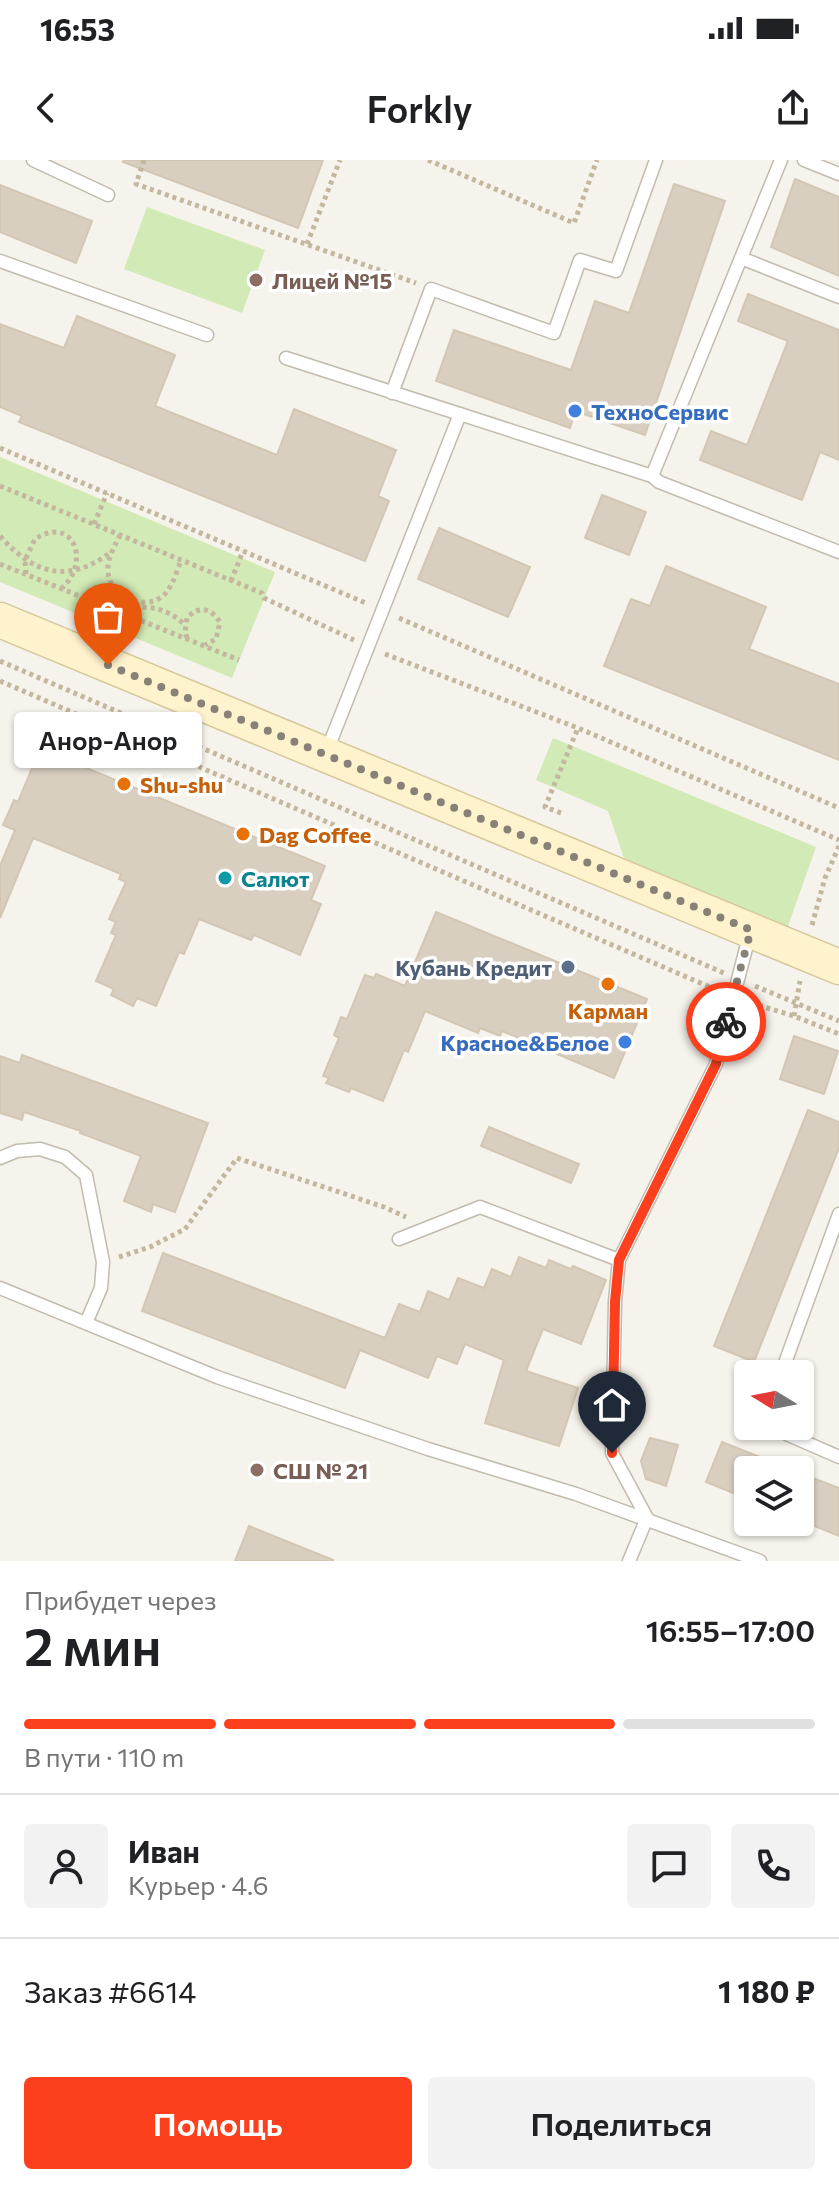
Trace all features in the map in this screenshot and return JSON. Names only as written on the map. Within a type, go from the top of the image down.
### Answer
[{"type":"street","points":[[0,620],[839,967]]},
{"type":"lane","points":[[33,160],[108,195]]},
{"type":"lane","points":[[392,393],[431,289],[554,333],[580,260],[616,271],[656,160]]},
{"type":"lane","points":[[652,476],[781,160]]},
{"type":"lane","points":[[804,160],[839,174]]},
{"type":"lane","points":[[741,258],[839,297]]},
{"type":"lane","points":[[0,261],[207,335]]},
{"type":"lane","points":[[286,358],[652,476],[659,482],[839,552]]},
{"type":"lane","points":[[325,756],[460,414]]},
{"type":"lane","points":[[647,1518],[612,1453],[615,1302],[619,1260],[716,1064],[751,930]]},
{"type":"lane","points":[[0,1158],[17,1151],[40,1149],[65,1157],[86,1175],[103,1262],[101,1288],[86,1323]]},
{"type":"lane","points":[[399,1239],[480,1207],[619,1260]]},
{"type":"lane","points":[[786,1360],[839,1214]]},
{"type":"lane","points":[[0,1288],[217,1377],[428,1449],[647,1518],[760,1561]]},
{"type":"lane","points":[[800,1440],[839,1457]]},
{"type":"lane","points":[[629,1561],[647,1518]]},
{"type":"path","points":[[144,160],[136,184],[431,289]]},
{"type":"path","points":[[307,244],[340,160]]},
{"type":"path","points":[[428,160],[574,223],[597,160]]},
{"type":"path","points":[[0,448],[839,808]]},
{"type":"path","points":[[0,486],[262,593],[264,598],[368,647],[578,728],[839,840]]},
{"type":"path","points":[[94,524],[107,493]]},
{"type":"path","points":[[26,574],[25,560],[35,539],[52,532],[63,534],[71,539],[77,550],[76,570],[61,589]]},
{"type":"path","points":[[120,535],[112,551],[108,570],[110,580],[121,595],[169,612],[185,625]]},
{"type":"path","points":[[0,536],[25,560],[50,571],[91,566],[112,551]]},
{"type":"path","points":[[231,581],[243,551]]},
{"type":"path","points":[[118,611],[151,602],[166,592],[181,560]]},
{"type":"path","points":[[0,564],[239,660]]},
{"type":"path","points":[[188,639],[187,618],[197,610],[206,609],[215,613],[220,622],[220,632],[204,646]]},
{"type":"path","points":[[0,661],[839,1021]]},
{"type":"path","points":[[0,681],[732,997],[839,1034]]},
{"type":"path","points":[[561,813],[545,807],[578,728]]},
{"type":"path","points":[[103,1262],[150,1247],[185,1229],[237,1158],[384,1207],[428,1228]]},
{"type":"green space","points":[[147,207],[265,250],[242,313],[124,269]]},
{"type":"green space","points":[[0,457],[275,572],[232,678],[0,582]]},
{"type":"green space","points":[[553,738],[816,847],[787,929],[624,858],[608,811],[536,780]]},
{"type":"building","points":[[124,160],[323,160],[298,228]]},
{"type":"building","points":[[795,179],[839,197],[839,276],[771,247]]},
{"type":"building","points":[[674,184],[725,201],[645,435],[575,411],[570,428],[436,381],[454,330],[571,370],[595,301],[629,313]]},
{"type":"building","points":[[0,185],[92,221],[76,263],[0,232]]},
{"type":"building","points":[[748,294],[839,330],[839,460],[820,452],[802,500],[700,460],[711,431],[747,445],[788,341],[738,321]]},
{"type":"building","points":[[77,316],[175,355],[155,406],[277,455],[294,409],[396,450],[378,496],[389,501],[365,561],[19,422],[22,416],[0,407],[0,324],[64,348]]},
{"type":"building","points":[[602,495],[646,512],[629,555],[585,538]]},
{"type":"building","points":[[439,528],[530,567],[508,617],[418,579]]},
{"type":"building","points":[[666,566],[766,607],[749,649],[839,684],[839,760],[604,666],[631,599],[650,606]]},
{"type":"building","name":"Салют","points":[[40,749],[325,866],[311,900],[321,904],[300,955],[254,935],[251,940],[199,919],[184,954],[179,952],[156,1006],[137,998],[133,1006],[111,995],[114,989],[96,981],[116,935],[111,933],[116,922],[109,919],[126,882],[119,879],[121,874],[33,838],[0,918],[0,866],[15,830],[3,825],[14,800],[18,802]]},
{"type":"building","points":[[436,912],[647,999],[614,1078],[502,1031],[500,1036],[480,1028],[478,1033],[425,1011],[408,1052],[404,1050],[383,1101],[351,1088],[349,1092],[326,1083],[329,1078],[323,1076],[339,1038],[334,1035],[341,1017],[347,1019],[365,975],[374,978],[376,974],[405,986]]},
{"type":"building","points":[[794,1036],[838,1051],[824,1094],[780,1079]]},
{"type":"building","points":[[22,1055],[208,1123],[175,1212],[153,1204],[151,1212],[124,1201],[141,1156],[24,1112],[22,1120],[0,1113],[0,1056],[20,1063]]},
{"type":"building","points":[[808,1110],[839,1122],[839,1148],[755,1360],[714,1346]]},
{"type":"building","points":[[489,1127],[579,1164],[571,1183],[481,1146]]},
{"type":"building","points":[[163,1253],[385,1338],[399,1304],[420,1312],[428,1291],[449,1300],[458,1278],[484,1288],[492,1269],[511,1277],[519,1257],[546,1268],[549,1260],[571,1269],[573,1266],[606,1280],[581,1344],[543,1329],[526,1371],[578,1388],[559,1446],[485,1423],[504,1360],[465,1344],[457,1364],[437,1356],[428,1378],[360,1350],[345,1388],[142,1311]]},
{"type":"building","points":[[650,1438],[678,1445],[666,1486],[646,1479],[641,1461]]},
{"type":"building","points":[[722,1442],[757,1456],[734,1456],[734,1493],[706,1482]]},
{"type":"building","points":[[814,1478],[839,1488],[839,1536],[814,1526]]},
{"type":"building","points":[[249,1526],[333,1560],[333,1561],[235,1561]]},
{"type":"way so far","points":[[108,665],[751,930],[726,1022]]},
{"type":"place","name":"Лицей №15","points":[[256,280]]},
{"type":"place","name":"ТехноСервис","points":[[575,411]]},
{"type":"place","name":"Анор-Анор","points":[[108,665]]},
{"type":"place","name":"Shu-shu","points":[[124,784]]},
{"type":"place","name":"Dag Coffee","points":[[243,834]]},
{"type":"place","name":"Салют","points":[[225,878]]},
{"type":"place","name":"Кубань Кредит","points":[[568,967]]},
{"type":"place","name":"Карман","points":[[608,984]]},
{"type":"place","name":"Красное&Белое","points":[[625,1042]]},
{"type":"place","name":"СШ № 21","points":[[257,1470]]},
{"type":"route","points":[[612,1453],[615,1302],[619,1260],[716,1064],[726,1022]]}]
